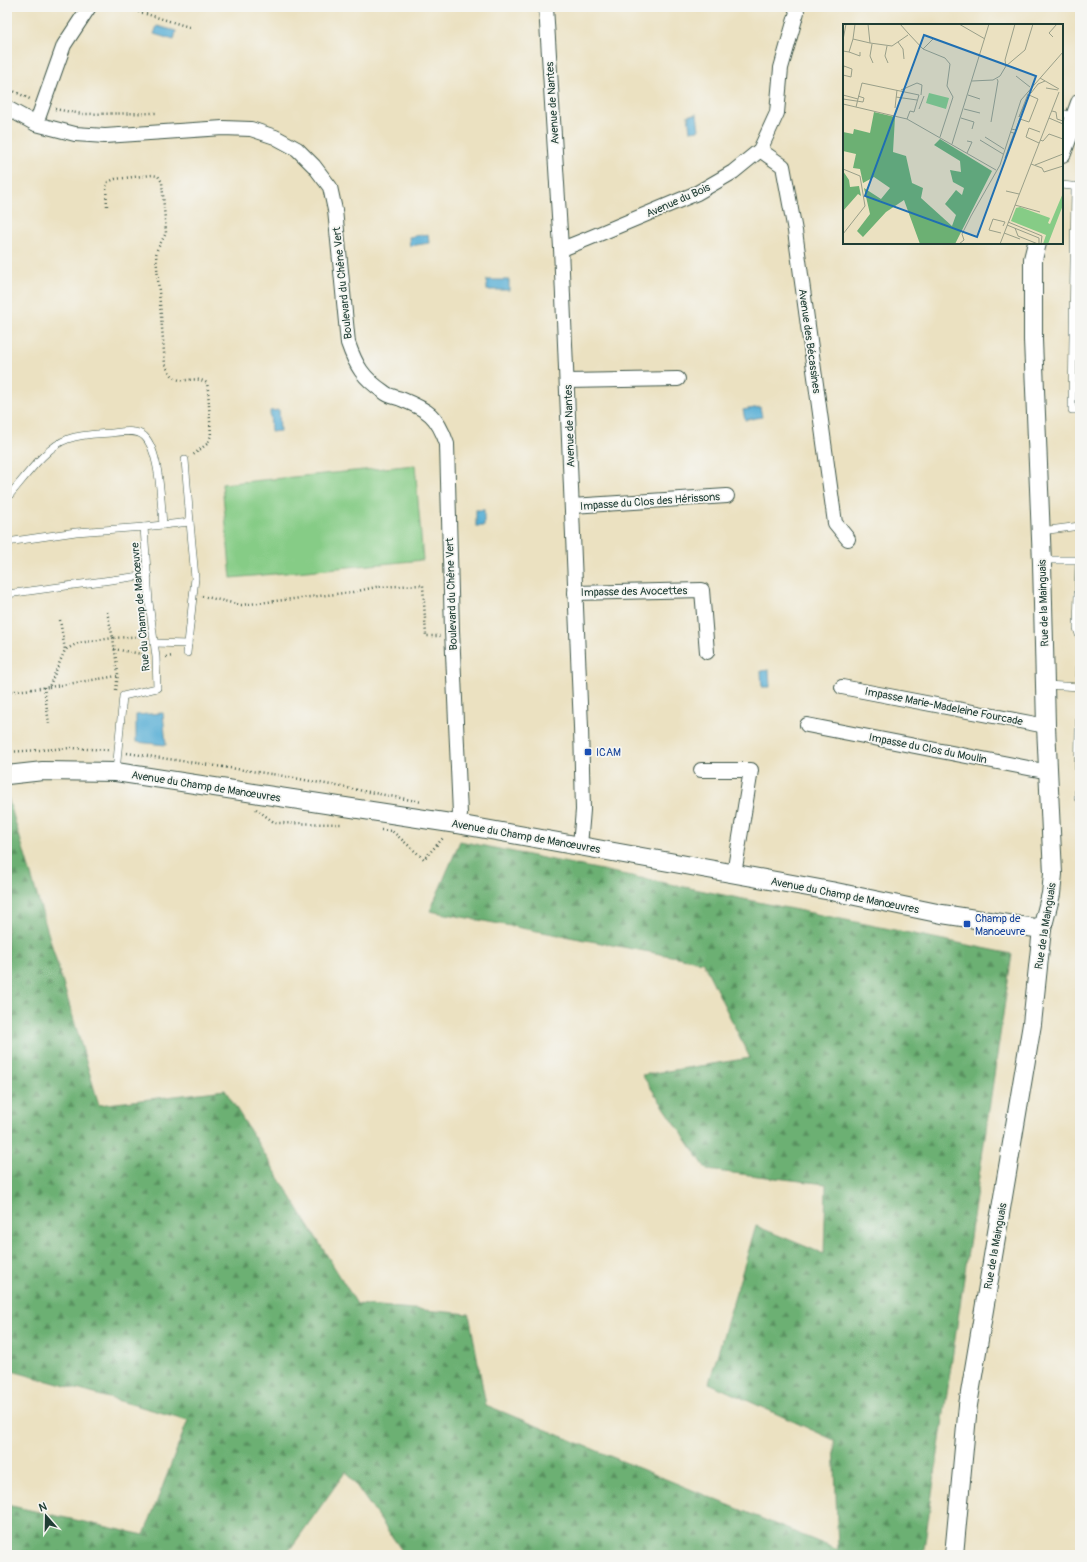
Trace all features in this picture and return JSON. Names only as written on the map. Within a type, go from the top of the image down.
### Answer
[{"type":"street","points":[[36,124],[64,45],[89,7]]},
{"type":"street","name":"Avenue de Nantes","points":[[546,7],[561,248],[567,380],[581,727],[583,810],[580,846]]},
{"type":"street","name":"Avenue du Bois","points":[[561,248],[587,239],[697,193],[733,172],[760,150],[777,113],[781,68],[798,9]]},
{"type":"street","name":"Boulevard du Chêne Vert","points":[[7,108],[36,124],[75,134],[105,136],[224,128],[251,129],[275,137],[297,149],[314,166],[330,187],[335,210],[348,343],[356,364],[366,378],[384,393],[418,406],[432,415],[442,428],[447,444],[452,636],[460,814],[457,824]]},
{"type":"street","points":[[1063,149],[1072,111]]},
{"type":"street","name":"Avenue des Bécassines","points":[[760,150],[783,166],[795,231],[835,523],[848,539]]},
{"type":"street","name":"Rue de la Mainguais","points":[[954,1555],[968,1405],[1032,1024],[1042,929],[1051,894],[1053,874],[1046,726],[1042,560],[1033,340],[1033,259],[1036,244]]},
{"type":"street","points":[[567,380],[678,378]]},
{"type":"street","name":"Impasse du Clos des Hérissons","points":[[572,506],[727,496]]},
{"type":"street","name":"Impasse des Avocettes","points":[[575,593],[702,590],[707,652]]},
{"type":"street","name":"Impasse Marie-Madeleine Fourcade","points":[[842,687],[1046,726]]},
{"type":"street","name":"Impasse du Clos du Moulin","points":[[807,725],[1049,772]]},
{"type":"street","points":[[702,770],[751,770],[734,874]]},
{"type":"street","name":"Avenue du Champ de Manœuvres","points":[[7,775],[43,771],[116,772],[457,824],[734,874],[942,914],[1042,929]]},
{"type":"lane","points":[[1063,185],[1077,186],[1072,410],[1080,410]]},
{"type":"lane","points":[[7,498],[43,456],[58,444],[69,438],[134,432],[143,436],[151,447],[155,458],[163,525]]},
{"type":"lane","points":[[185,460],[195,578],[187,653]]},
{"type":"lane","points":[[144,527],[190,522]]},
{"type":"lane","points":[[1040,531],[1080,526]]},
{"type":"lane","name":"Rue du Champ de Manœuvre","points":[[7,542],[76,532],[144,527],[156,656],[157,688],[123,696],[116,772]]},
{"type":"lane","points":[[1042,560],[1079,560],[1077,628],[1080,638]]},
{"type":"lane","points":[[7,594],[148,575]]},
{"type":"lane","points":[[154,643],[188,644]]},
{"type":"lane","points":[[1078,798],[1080,658]]},
{"type":"lane","points":[[1045,685],[1080,687]]},
{"type":"path","points":[[123,7],[189,27]]},
{"type":"path","points":[[7,88],[29,99],[60,110],[82,114],[158,113]]},
{"type":"path","points":[[107,206],[106,186],[108,182],[115,179],[152,175],[158,176],[162,182],[166,233],[156,255],[165,364],[169,373],[176,379],[184,381],[203,380],[207,383],[210,405],[211,436],[207,444],[185,460]]},
{"type":"path","points":[[194,596],[209,597],[241,605],[354,592],[376,587],[423,585],[426,636],[452,636]]},
{"type":"path","points":[[107,612],[114,649],[117,676],[115,697]]},
{"type":"path","points":[[49,687],[65,650],[60,620]]},
{"type":"path","points":[[65,650],[78,643],[112,638]]},
{"type":"path","points":[[114,649],[164,658],[173,656]]},
{"type":"path","points":[[7,692],[117,676]]},
{"type":"path","points":[[44,687],[49,724]]},
{"type":"path","points":[[108,750],[109,743]]},
{"type":"path","points":[[253,807],[275,823],[348,824]]},
{"type":"path","points":[[377,829],[392,832],[424,859],[457,824]]},
{"type":"green space","points":[[415,465],[423,560],[231,578],[222,484]]},
{"type":"green space","points":[[7,794],[99,1105],[225,1090],[357,1304],[469,1314],[486,1405],[838,1550],[834,1440],[709,1383],[756,1226],[824,1254],[826,1184],[707,1170],[642,1075],[750,1058],[703,962],[430,911],[460,841],[1012,954],[923,1555],[405,1555],[346,1471],[286,1555],[7,1555],[7,1505],[144,1535],[188,1420],[12,1371],[7,1377]]},
{"type":"water","points":[[157,26],[176,31],[174,40],[154,34]]},
{"type":"water","points":[[697,114],[699,130],[690,131],[688,115]]},
{"type":"water","points":[[428,234],[429,243],[410,246],[409,237]]},
{"type":"water","points":[[487,280],[509,280],[509,290],[487,290]]},
{"type":"water","points":[[760,407],[762,417],[745,420],[743,410]]},
{"type":"water","points":[[279,410],[280,431],[271,432],[270,411]]},
{"type":"water","points":[[476,510],[484,510],[484,526],[476,526]]},
{"type":"water","points":[[769,670],[770,687],[762,687],[761,671]]},
{"type":"water","points":[[163,713],[166,745],[136,742],[136,715]]},
{"type":"place","name":"ICAM","points":[[588,752]]},
{"type":"place","name":"Champ de Manoeuvre","points":[[967,924]]}]
